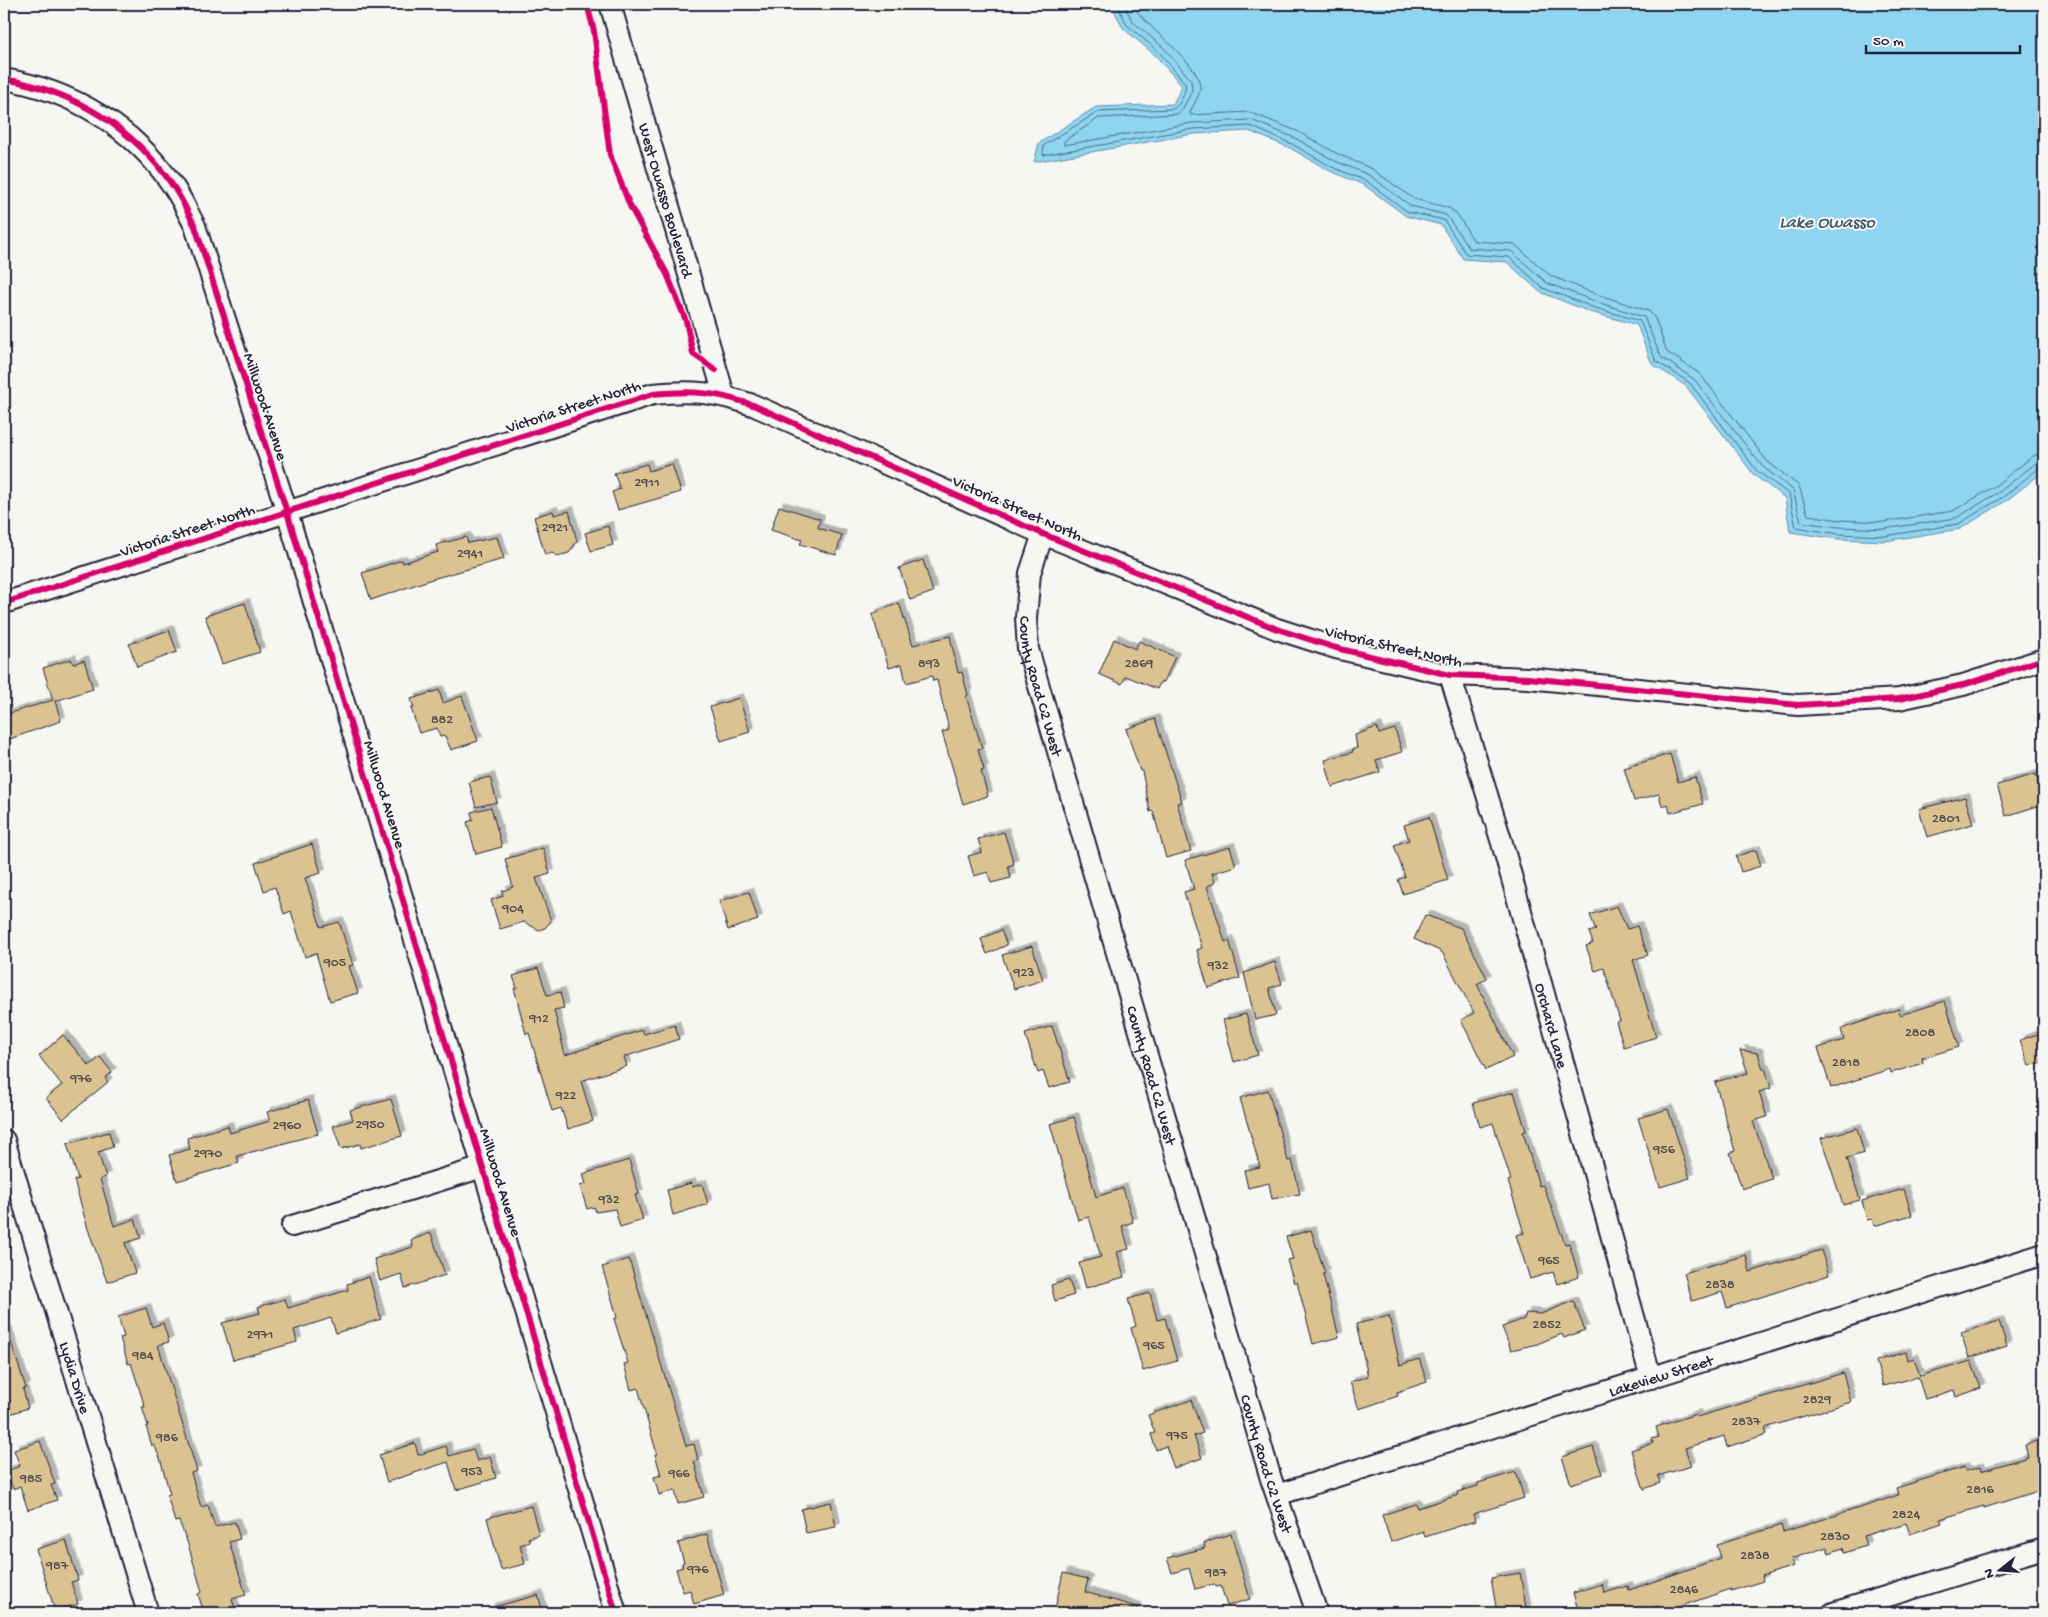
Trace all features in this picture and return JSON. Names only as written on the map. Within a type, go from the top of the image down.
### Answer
[{"type":"street","name":"West Owasso Boulevard","points":[[610,4],[724,395]]},
{"type":"street","name":"Millwood Avenue","points":[[4,79],[33,84],[60,94],[100,114],[128,134],[146,152],[174,187],[196,226],[287,512],[616,1613]]},
{"type":"street","name":"Victoria Street North","points":[[4,603],[653,394],[689,390],[724,395],[753,404],[1044,534],[1276,629],[1336,648],[1450,674],[1528,678],[1798,705],[1899,699],[1963,685],[2044,659]]},
{"type":"street","name":"County Road C2 West","points":[[1044,534],[1030,573],[1026,618],[1028,649],[1271,1479],[1317,1613]]},
{"type":"street","name":"Orchard Lane","points":[[1450,674],[1504,852],[1651,1378]]},
{"type":"street","name":"Lydia Drive","points":[[4,1140],[148,1613]]},
{"type":"street","points":[[292,1226],[483,1167]]},
{"type":"street","name":"Lakeview Street","points":[[1278,1495],[2044,1254]]},
{"type":"street","points":[[1833,1613],[2044,1548]]},
{"type":"water","name":"Lake Owasso","points":[[1111,4],[2044,4],[2044,471],[2006,501],[1960,529],[1885,541],[1838,539],[1790,532],[1785,498],[1754,475],[1686,386],[1652,364],[1637,325],[1590,312],[1540,292],[1507,262],[1463,259],[1441,225],[1406,216],[1364,185],[1330,171],[1290,148],[1249,131],[1194,134],[1034,162],[1039,143],[1096,107],[1173,104],[1182,86],[1156,56],[1123,28]]},
{"type":"building","points":[[647,464],[649,471],[672,464],[681,492],[618,510],[612,492],[620,489],[614,473]]},
{"type":"building","points":[[779,506],[820,519],[818,528],[842,535],[836,555],[800,544],[802,540],[771,530]]},
{"type":"building","points":[[553,511],[554,515],[569,511],[577,541],[569,553],[558,556],[552,553],[545,555],[534,517]]},
{"type":"building","points":[[608,526],[613,545],[591,551],[585,533]]},
{"type":"building","points":[[466,537],[468,543],[497,537],[504,559],[432,579],[371,600],[362,573],[402,560],[403,563],[438,552],[436,545]]},
{"type":"building","points":[[923,560],[933,592],[910,600],[899,568]]},
{"type":"building","points":[[245,603],[260,652],[222,664],[205,616]]},
{"type":"building","points":[[899,603],[913,645],[950,636],[958,673],[962,672],[968,695],[966,696],[982,748],[978,749],[984,770],[981,771],[988,796],[963,804],[942,732],[949,730],[937,680],[933,681],[932,676],[906,683],[902,664],[889,668],[872,614]]},
{"type":"building","points":[[169,630],[177,652],[137,667],[129,644]]},
{"type":"building","points":[[1114,639],[1135,649],[1139,641],[1175,657],[1164,682],[1161,681],[1157,689],[1126,676],[1122,684],[1099,674]]},
{"type":"building","points":[[71,659],[73,664],[84,660],[93,689],[55,701],[61,721],[4,741],[4,715],[53,700],[43,668]]},
{"type":"building","points":[[439,690],[443,703],[462,696],[478,741],[451,750],[445,736],[440,737],[437,728],[419,733],[411,708],[414,708],[411,699]]},
{"type":"building","points":[[739,698],[750,732],[721,741],[710,707]]},
{"type":"building","points":[[1155,719],[1182,802],[1177,803],[1191,851],[1166,858],[1153,811],[1150,812],[1142,771],[1140,771],[1126,729]]},
{"type":"building","points":[[1377,727],[1379,734],[1395,729],[1402,752],[1376,760],[1380,772],[1332,787],[1325,760],[1353,752],[1352,750],[1357,748],[1355,735]]},
{"type":"building","points":[[1670,754],[1678,782],[1695,777],[1703,804],[1670,813],[1668,804],[1662,806],[1659,794],[1634,801],[1624,768]]},
{"type":"building","points":[[2036,774],[2044,804],[2006,816],[1997,785]]},
{"type":"building","points":[[490,777],[497,802],[476,807],[469,782]]},
{"type":"building","points":[[1965,797],[1973,824],[1927,837],[1919,809]]},
{"type":"building","points":[[491,807],[502,847],[476,854],[467,822],[473,820],[471,812]]},
{"type":"building","points":[[1429,817],[1448,880],[1403,894],[1398,879],[1405,877],[1394,845],[1409,840],[1404,825]]},
{"type":"building","points":[[1004,832],[1014,864],[1008,866],[1011,878],[991,883],[988,872],[974,876],[968,856],[982,852],[978,839]]},
{"type":"building","points":[[312,844],[321,873],[305,878],[321,927],[339,922],[353,965],[349,966],[358,993],[330,1001],[316,953],[305,957],[291,911],[284,914],[275,887],[264,891],[255,863]]},
{"type":"building","points":[[1230,847],[1236,866],[1212,873],[1215,883],[1207,886],[1225,942],[1229,940],[1240,978],[1208,988],[1197,950],[1202,948],[1184,892],[1194,889],[1185,860]]},
{"type":"building","points":[[543,848],[550,874],[536,878],[551,921],[545,928],[539,930],[524,922],[500,929],[491,900],[503,896],[502,891],[513,887],[505,859]]},
{"type":"building","points":[[1756,850],[1761,866],[1741,872],[1736,856]]},
{"type":"building","points":[[749,892],[758,920],[728,930],[719,901]]},
{"type":"building","points":[[1617,906],[1627,929],[1637,926],[1648,955],[1633,960],[1656,1037],[1624,1047],[1616,1022],[1620,1021],[1604,968],[1595,971],[1586,946],[1593,943],[1589,932],[1596,930],[1590,915]]},
{"type":"building","points":[[1425,915],[1461,928],[1487,978],[1477,984],[1513,1057],[1486,1070],[1461,1020],[1474,1013],[1442,952],[1414,939]]},
{"type":"building","points":[[1001,930],[1007,945],[987,954],[981,939]]},
{"type":"building","points":[[1032,946],[1043,980],[1014,989],[1002,955]]},
{"type":"building","points":[[1275,962],[1282,984],[1269,988],[1276,1015],[1255,1020],[1244,973]]},
{"type":"building","points":[[538,968],[547,995],[560,992],[564,1008],[554,1010],[565,1055],[642,1030],[644,1034],[675,1025],[679,1039],[624,1057],[627,1066],[581,1081],[593,1121],[568,1129],[561,1108],[552,1111],[529,1033],[526,1034],[514,988],[517,988],[513,976]]},
{"type":"building","points":[[1945,1001],[1959,1047],[1922,1058],[1923,1063],[1891,1073],[1890,1069],[1831,1088],[1818,1048],[1844,1040],[1841,1029],[1899,1009],[1900,1015]]},
{"type":"building","points":[[1246,1014],[1258,1055],[1234,1062],[1223,1020]]},
{"type":"building","points":[[1052,1026],[1070,1082],[1049,1088],[1043,1071],[1038,1073],[1025,1034]]},
{"type":"building","points":[[2044,1032],[2044,1062],[2029,1066],[2020,1040]]},
{"type":"building","points":[[63,1035],[89,1066],[100,1057],[112,1072],[105,1078],[108,1082],[63,1119],[46,1098],[62,1085],[39,1056]]},
{"type":"building","points":[[1740,1050],[1758,1053],[1771,1088],[1759,1092],[1767,1117],[1753,1121],[1772,1179],[1742,1189],[1730,1153],[1735,1151],[1715,1082],[1748,1073]]},
{"type":"building","points":[[1268,1090],[1288,1161],[1292,1160],[1300,1194],[1272,1199],[1269,1183],[1248,1188],[1244,1170],[1260,1167],[1240,1098]]},
{"type":"building","points":[[1514,1092],[1526,1131],[1523,1132],[1539,1186],[1543,1185],[1565,1244],[1569,1243],[1579,1277],[1557,1284],[1553,1272],[1530,1279],[1516,1235],[1524,1233],[1508,1181],[1511,1180],[1493,1123],[1480,1127],[1473,1103]]},
{"type":"building","points":[[391,1099],[402,1136],[361,1148],[360,1144],[341,1149],[333,1126],[353,1120],[350,1110]]},
{"type":"building","points":[[308,1100],[318,1134],[237,1156],[239,1163],[177,1181],[169,1155],[190,1149],[187,1138],[228,1126],[230,1133],[270,1121],[267,1112]]},
{"type":"building","points":[[1668,1109],[1690,1178],[1660,1187],[1638,1118]]},
{"type":"building","points":[[1074,1117],[1096,1197],[1123,1188],[1133,1222],[1122,1226],[1129,1249],[1117,1252],[1124,1277],[1086,1288],[1079,1263],[1101,1257],[1089,1217],[1078,1220],[1050,1124]]},
{"type":"building","points":[[1857,1128],[1864,1153],[1847,1158],[1860,1200],[1843,1205],[1821,1138]]},
{"type":"building","points":[[109,1132],[113,1147],[98,1152],[106,1177],[100,1179],[114,1226],[135,1219],[141,1238],[125,1243],[135,1273],[107,1282],[88,1229],[74,1180],[78,1179],[67,1144]]},
{"type":"building","points":[[629,1160],[639,1194],[635,1195],[643,1220],[620,1227],[615,1209],[596,1212],[594,1207],[587,1209],[580,1186],[586,1184],[583,1174]]},
{"type":"building","points":[[691,1183],[692,1187],[702,1184],[708,1204],[673,1215],[667,1190]]},
{"type":"building","points":[[1904,1189],[1912,1215],[1874,1226],[1872,1219],[1867,1220],[1862,1201]]},
{"type":"building","points":[[1311,1230],[1325,1273],[1323,1274],[1339,1337],[1313,1344],[1297,1282],[1294,1283],[1287,1260],[1293,1259],[1286,1237]]},
{"type":"building","points":[[431,1233],[445,1275],[405,1288],[401,1274],[380,1281],[374,1259],[413,1247],[411,1240]]},
{"type":"building","points":[[1821,1250],[1829,1275],[1727,1308],[1722,1292],[1692,1301],[1684,1273],[1746,1255],[1750,1272]]},
{"type":"building","points":[[629,1259],[686,1446],[694,1444],[698,1460],[694,1461],[704,1497],[678,1504],[675,1490],[659,1495],[654,1477],[661,1475],[655,1454],[657,1454],[638,1388],[631,1390],[624,1364],[628,1363],[614,1319],[617,1318],[602,1267]]},
{"type":"building","points":[[369,1277],[381,1319],[336,1333],[331,1318],[294,1330],[297,1342],[233,1360],[222,1323],[260,1313],[258,1307],[285,1299],[288,1308],[348,1290],[347,1284]]},
{"type":"building","points":[[1069,1280],[1074,1295],[1055,1301],[1051,1285]]},
{"type":"building","points":[[1150,1293],[1157,1320],[1165,1318],[1177,1361],[1143,1371],[1131,1328],[1136,1326],[1128,1299]]},
{"type":"building","points":[[1573,1301],[1585,1330],[1564,1338],[1562,1334],[1537,1344],[1511,1350],[1502,1327],[1524,1319],[1526,1313],[1541,1314]]},
{"type":"building","points":[[146,1308],[152,1327],[163,1323],[169,1342],[158,1345],[197,1471],[191,1473],[201,1507],[208,1505],[215,1527],[235,1522],[240,1539],[229,1542],[246,1595],[232,1599],[236,1613],[204,1613],[198,1594],[202,1592],[188,1544],[179,1521],[175,1522],[167,1495],[170,1494],[160,1458],[154,1445],[152,1446],[146,1426],[148,1426],[142,1407],[145,1407],[131,1363],[128,1364],[120,1338],[124,1337],[118,1317]]},
{"type":"building","points":[[1389,1316],[1400,1365],[1419,1359],[1427,1382],[1397,1392],[1398,1396],[1359,1409],[1350,1382],[1368,1376],[1356,1324]]},
{"type":"building","points":[[1999,1321],[2007,1346],[1969,1358],[1961,1333]]},
{"type":"building","points":[[7,1330],[26,1388],[23,1389],[28,1408],[4,1416],[4,1331]]},
{"type":"building","points":[[1906,1352],[1908,1360],[1914,1358],[1920,1376],[1971,1361],[1981,1388],[1956,1397],[1954,1390],[1925,1399],[1918,1377],[1883,1386],[1876,1361]]},
{"type":"building","points":[[1843,1373],[1851,1402],[1765,1428],[1767,1434],[1727,1447],[1724,1436],[1685,1448],[1691,1466],[1658,1476],[1660,1483],[1644,1489],[1631,1450],[1653,1443],[1652,1439],[1659,1437],[1656,1427],[1696,1414],[1697,1417]]},
{"type":"building","points":[[1191,1400],[1203,1433],[1194,1436],[1202,1458],[1174,1468],[1166,1446],[1156,1450],[1151,1434],[1155,1433],[1148,1415]]},
{"type":"building","points":[[2041,1440],[2044,1451],[2044,1496],[2040,1496],[2038,1491],[1984,1508],[1984,1506],[1940,1519],[1942,1523],[1910,1534],[1906,1523],[1863,1536],[1866,1546],[1844,1553],[1843,1548],[1829,1553],[1827,1547],[1791,1559],[1794,1566],[1762,1576],[1763,1581],[1731,1591],[1731,1589],[1661,1613],[1658,1606],[1636,1613],[1579,1613],[1573,1593],[1602,1584],[1604,1593],[1628,1586],[1629,1590],[1721,1558],[1717,1545],[1781,1525],[1783,1532],[1872,1504],[1898,1495],[1896,1488],[1964,1467],[1966,1471],[1980,1467],[1981,1471],[2028,1457],[2025,1445]]},
{"type":"building","points":[[40,1441],[55,1484],[51,1485],[57,1500],[28,1510],[20,1486],[13,1489],[7,1471],[20,1466],[14,1450]]},
{"type":"building","points":[[415,1443],[418,1455],[446,1446],[449,1456],[473,1449],[477,1461],[490,1457],[496,1478],[456,1490],[448,1462],[387,1482],[379,1455]]},
{"type":"building","points":[[1593,1447],[1602,1474],[1571,1484],[1562,1457]]},
{"type":"building","points":[[1516,1472],[1524,1498],[1473,1514],[1475,1521],[1425,1537],[1423,1531],[1391,1542],[1382,1515],[1416,1504],[1418,1508],[1458,1495],[1457,1492],[1478,1486],[1478,1483]]},
{"type":"building","points":[[831,1502],[836,1527],[806,1533],[801,1509]]},
{"type":"building","points":[[531,1506],[539,1535],[528,1538],[530,1542],[520,1545],[525,1564],[501,1570],[487,1518]]},
{"type":"building","points":[[707,1534],[724,1595],[694,1604],[690,1590],[683,1592],[676,1569],[683,1567],[682,1563],[684,1562],[678,1543]]},
{"type":"building","points":[[1231,1534],[1250,1599],[1227,1606],[1221,1586],[1216,1587],[1215,1584],[1195,1589],[1189,1568],[1172,1573],[1167,1558],[1205,1548],[1204,1543]]},
{"type":"building","points":[[66,1540],[78,1580],[71,1582],[78,1604],[55,1611],[36,1549]]},
{"type":"building","points":[[1063,1573],[1088,1579],[1085,1592],[1137,1607],[1137,1613],[1054,1613]]},
{"type":"building","points":[[1520,1573],[1527,1613],[1497,1613],[1491,1578]]},
{"type":"building","points":[[538,1595],[543,1613],[490,1613],[490,1608]]},
{"type":"cycle path","points":[[587,4],[594,31],[610,155],[630,206],[667,274],[686,321],[693,354],[716,370]]},
{"type":"cycle path","points":[[4,79],[54,92],[99,115],[120,129],[157,165],[176,191],[195,226],[287,512],[616,1613]]},
{"type":"cycle path","points":[[4,603],[653,394],[692,392],[727,397],[753,405],[1043,534],[1277,629],[1336,648],[1450,675],[1528,678],[1798,705],[1899,699],[1963,685],[2044,659]]}]
